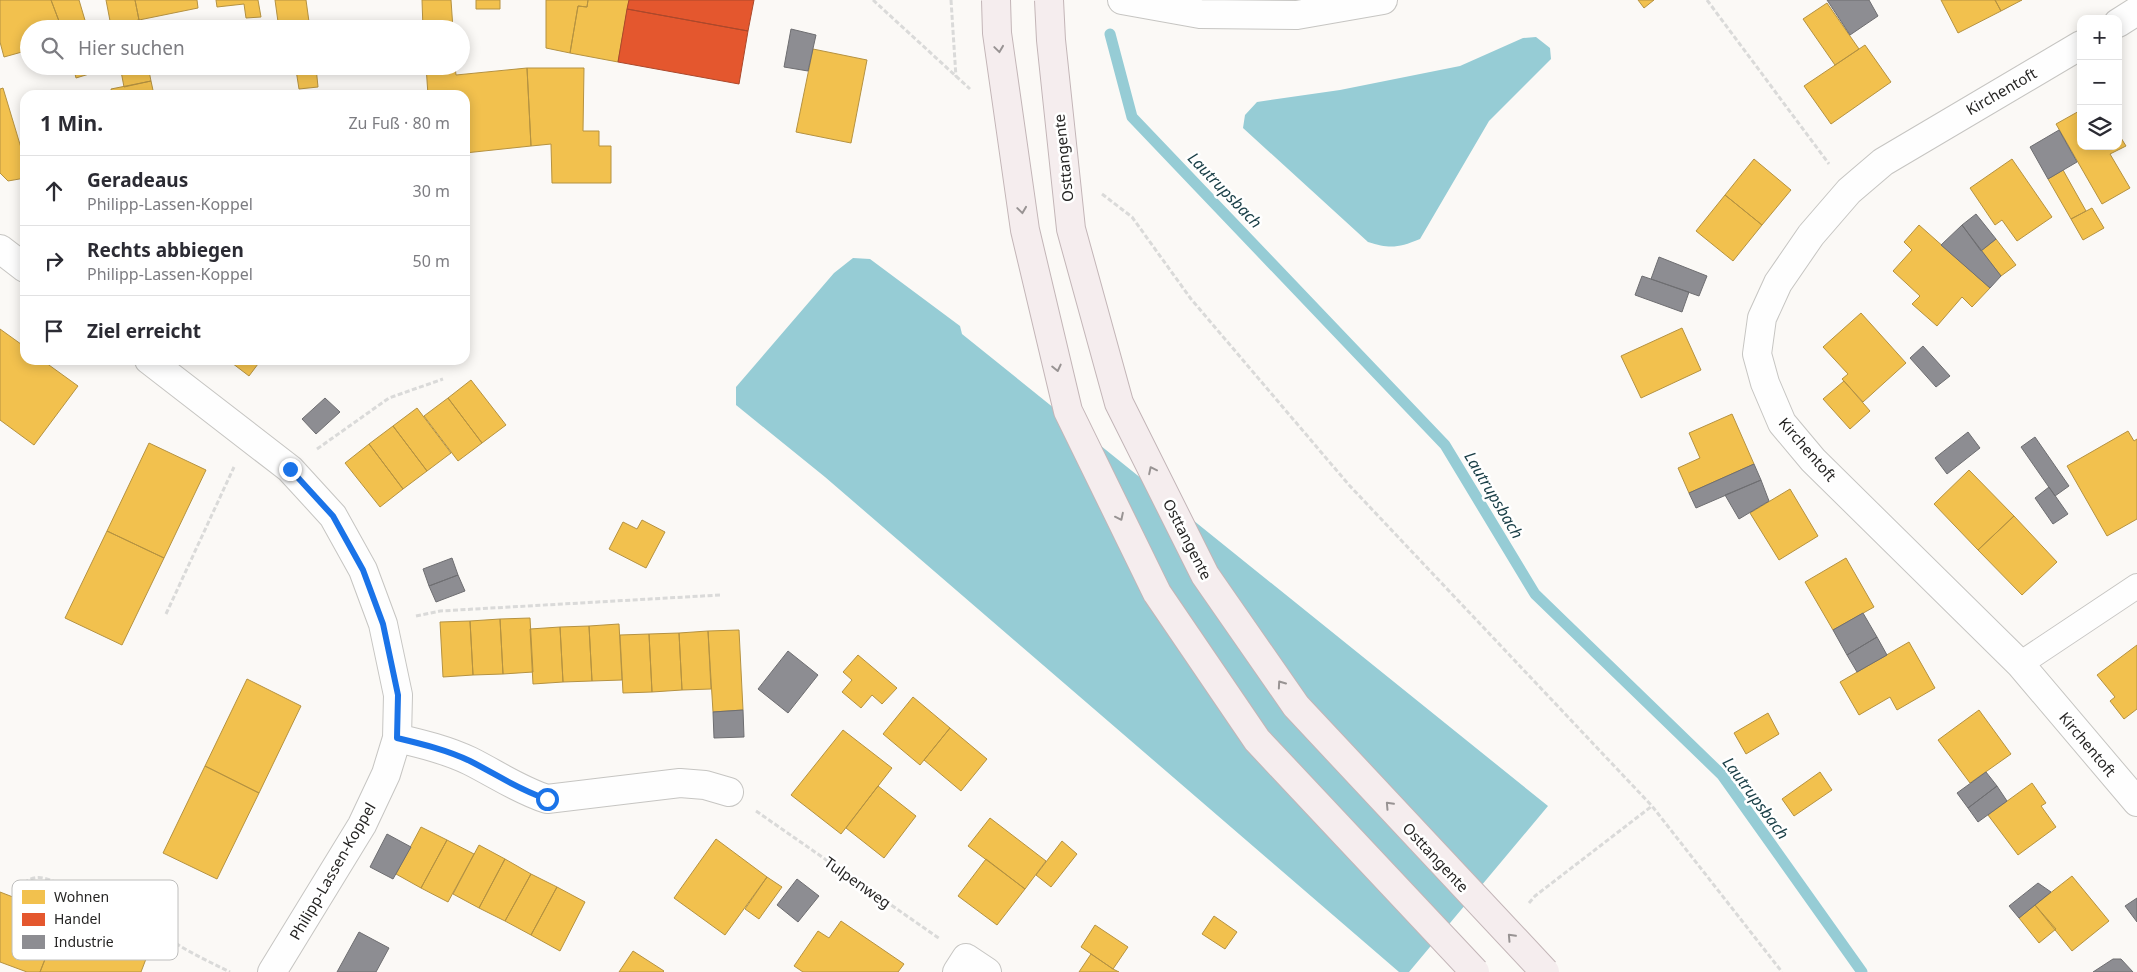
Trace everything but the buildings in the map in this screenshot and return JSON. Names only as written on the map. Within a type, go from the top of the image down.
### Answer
[{"type":"main road","points":[[996,0],[997,33],[1025,230],[1068,411],[1157,593],[1257,740],[1475,972]]},
{"type":"main road","name":"Osttangente","points":[[1049,0],[1051,40],[1071,229],[1119,403],[1204,575],[1296,706],[1545,972]]},
{"type":"street","points":[[1122,0],[1200,14],[1298,15],[1382,0]]},
{"type":"street","points":[[2122,20],[2137,11]]},
{"type":"street","name":"Kirchentoft","points":[[2077,47],[1883,162],[1849,191],[1805,243],[1778,283],[1762,318],[1757,354],[1765,383],[1782,423],[1813,460],[2020,664],[2137,802]]},
{"type":"street","points":[[0,249],[20,264]]},
{"type":"street","name":"Philipp-Lassen-Koppel","points":[[156,365],[249,435],[290,469],[333,516],[363,570],[383,624],[398,695],[397,738],[386,774],[362,825],[272,972]]},
{"type":"street","points":[[397,738],[439,748],[470,761],[526,792],[547,799],[573,798],[680,783],[705,784],[729,792]]},
{"type":"lane","points":[[2020,664],[2137,586]]},
{"type":"path","points":[[951,0],[956,78]]},
{"type":"path","points":[[1707,0],[1849,191]]},
{"type":"path","points":[[1191,299],[1349,486],[1652,806],[1782,972]]},
{"type":"path","points":[[290,469],[389,398],[443,379]]},
{"type":"path","points":[[166,614],[249,435]]},
{"type":"path","points":[[383,624],[440,611],[720,595]]},
{"type":"path","name":"Tulpenweg","points":[[729,792],[970,967]]},
{"type":"path","points":[[1523,910],[1535,896],[1652,806]]},
{"type":"path","points":[[28,880],[40,876],[51,880]]},
{"type":"path","points":[[178,943],[230,972]]},
{"type":"water","points":[[1536,37],[1550,48],[1551,59],[1489,121],[1420,239],[1406,244],[1382,246],[1368,242],[1243,128],[1245,115],[1257,102],[1340,90],[1460,66],[1523,38]]},
{"type":"water","points":[[853,258],[870,259],[960,326],[962,334],[1548,806],[1409,972],[1399,972],[825,477],[736,405],[736,387],[834,273]]},
{"type":"waterway","name":"Lautrupsbach","points":[[1110,34],[1132,117],[1445,445],[1535,594],[1722,775],[1862,972]]},
{"type":"route","points":[[290,469],[333,516],[363,570],[383,624],[398,695],[397,738],[439,748],[470,761],[526,792],[547,799]]}]
